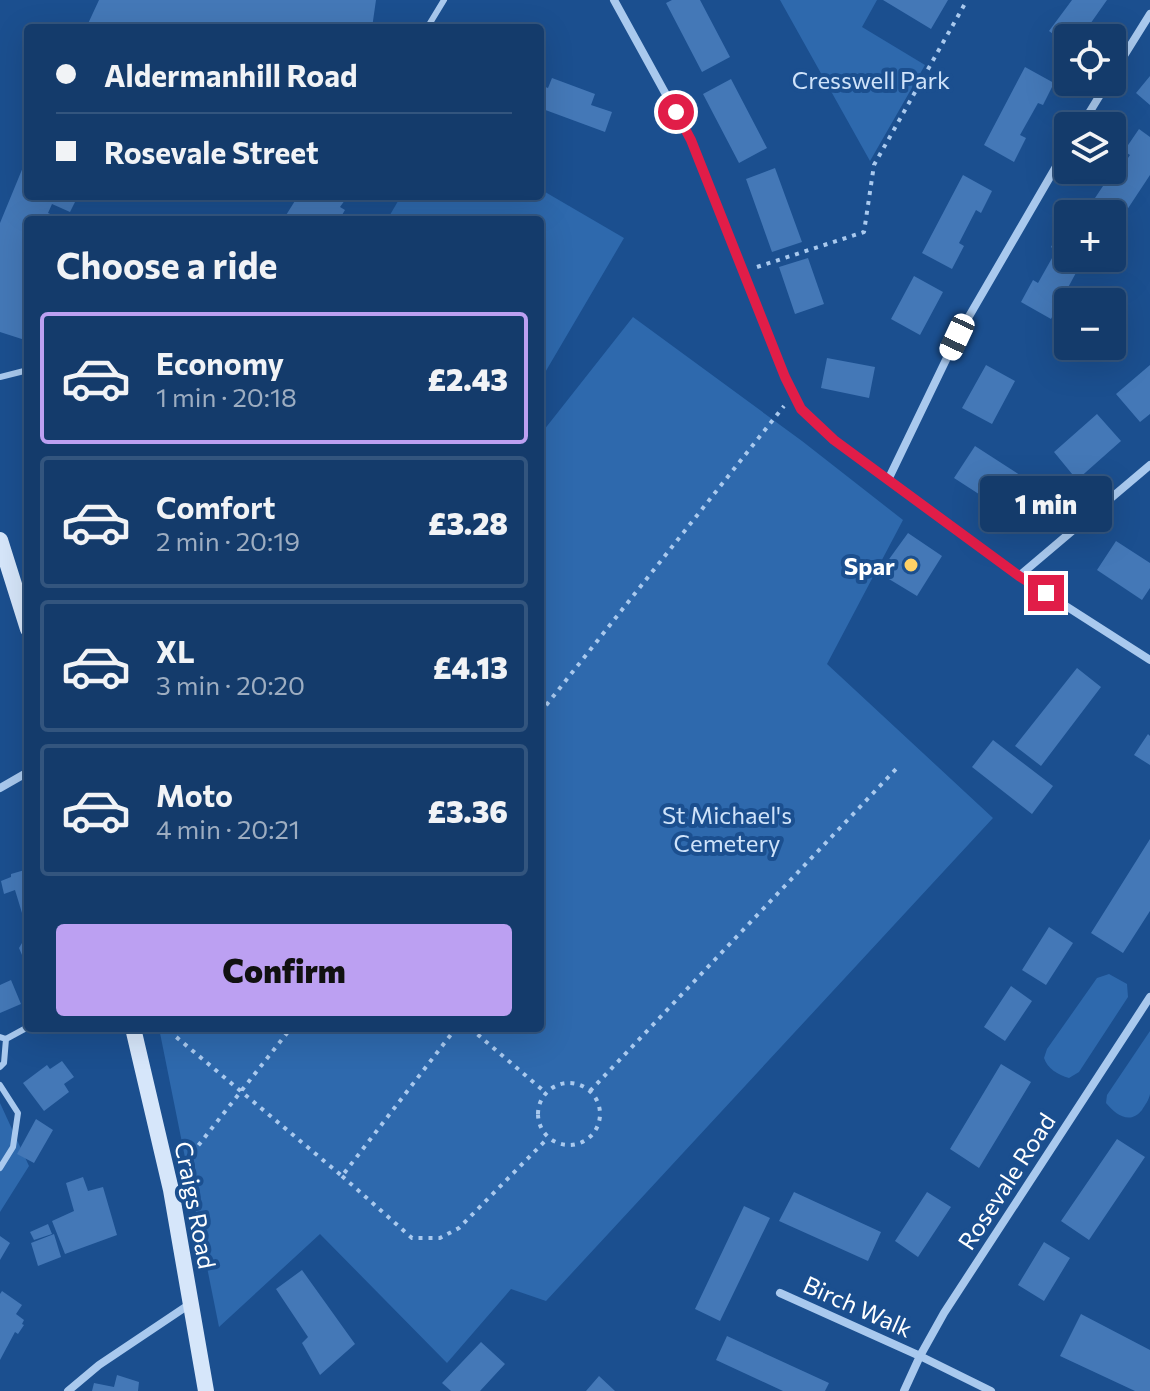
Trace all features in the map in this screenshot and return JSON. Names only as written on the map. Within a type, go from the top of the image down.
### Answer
[{"type":"street","points":[[614,0],[691,140],[792,395],[801,409],[834,440],[1019,576],[1150,660]]},
{"type":"street","points":[[1126,53],[1150,14]]},
{"type":"street","points":[[888,480],[957,337],[1054,170]]},
{"type":"street","points":[[1019,576],[1150,465]]},
{"type":"street","points":[[0,540],[24,616]]},
{"type":"street","points":[[0,788],[24,774]]},
{"type":"street","name":"Rosevale Road","points":[[904,1391],[944,1313],[1150,997]]},
{"type":"street","name":"Craigs Road","points":[[134,1032],[171,1190],[206,1391]]},
{"type":"street","name":"Birch Walk","points":[[780,1293],[991,1391]]},
{"type":"street","points":[[68,1391],[99,1365],[190,1304]]},
{"type":"lane","points":[[429,24],[444,0]]},
{"type":"lane","points":[[0,377],[24,371]]},
{"type":"lane","points":[[0,1067],[4,1063],[3,1038],[24,1029]]},
{"type":"lane","points":[[0,1085],[18,1113],[13,1147],[0,1168]]},
{"type":"path","points":[[742,272],[864,232],[874,165],[967,0]]},
{"type":"path","points":[[544,708],[792,395]]},
{"type":"path","points":[[590,1091],[896,769]]},
{"type":"path","points":[[174,1032],[412,1238],[440,1238],[459,1228],[548,1138]]},
{"type":"path","points":[[186,1161],[288,1032]]},
{"type":"path","points":[[342,1176],[453,1032]]},
{"type":"path","points":[[475,1032],[545,1092]]},
{"type":"path","points":[[562,1083],[582,1085],[590,1091],[600,1109],[595,1131],[588,1139],[568,1145],[548,1138],[541,1130],[537,1111],[545,1092],[562,1083]]},
{"type":"green space","name":"Cresswell Park","points":[[780,0],[877,0],[862,27],[925,65],[870,161]]},
{"type":"green space","points":[[544,191],[624,238],[544,374],[544,216],[389,216],[399,200],[544,200]]},
{"type":"green space","name":"St Michael's Cemetery","points":[[633,317],[802,441],[903,520],[827,664],[993,818],[546,1301],[511,1289],[447,1363],[320,1234],[219,1327],[160,1032],[544,1032],[544,430]]},
{"type":"green space","points":[[1109,974],[1127,984],[1128,997],[1079,1072],[1069,1078],[1061,1075],[1045,1062],[1047,1049],[1097,978]]},
{"type":"green space","points":[[1150,1031],[1149,1096],[1142,1110],[1133,1117],[1123,1117],[1106,1103],[1107,1095]]},
{"type":"green space","points":[[0,1103],[29,1166],[0,1212]]},
{"type":"building","points":[[99,0],[376,0],[373,24],[88,24]]},
{"type":"building","points":[[672,0],[700,0],[730,57],[702,72],[666,3]]},
{"type":"building","points":[[883,0],[948,0],[931,29]]},
{"type":"building","points":[[1072,0],[1107,0],[1090,24],[1054,24]]},
{"type":"building","points":[[1025,67],[1054,83],[1043,105],[1038,103],[1020,135],[1026,138],[1014,162],[984,145]]},
{"type":"building","points":[[1150,76],[1150,105],[1136,93]]},
{"type":"building","points":[[552,78],[595,94],[591,105],[612,112],[605,132],[544,109],[544,86],[548,88]]},
{"type":"building","points":[[731,79],[767,148],[739,163],[703,94]]},
{"type":"building","points":[[1139,129],[1150,137],[1150,175],[1126,211],[1126,200],[1094,200],[1104,184],[1126,184],[1126,161],[1130,155],[1126,148]]},
{"type":"building","points":[[24,165],[24,200],[76,200],[70,212],[52,204],[48,213],[54,216],[24,216],[24,340],[0,332],[0,223]]},
{"type":"building","points":[[775,168],[802,242],[772,252],[746,179]]},
{"type":"building","points":[[963,175],[992,191],[981,213],[976,210],[959,243],[964,246],[952,269],[922,253]]},
{"type":"building","points":[[296,200],[345,200],[340,207],[345,210],[341,216],[286,216]]},
{"type":"building","points":[[1054,255],[1054,272],[1076,272],[1068,288],[1054,288],[1054,313],[1051,319],[1021,302],[1033,280],[1038,283]]},
{"type":"building","points":[[808,258],[824,304],[795,314],[779,267]]},
{"type":"building","points":[[914,276],[943,292],[920,335],[891,319]]},
{"type":"building","points":[[827,358],[875,367],[869,398],[821,388]]},
{"type":"building","points":[[986,365],[1015,381],[992,424],[962,408]]},
{"type":"building","points":[[1150,365],[1150,414],[1140,422],[1116,394]]},
{"type":"building","points":[[1097,414],[1121,441],[1077,480],[1054,452]]},
{"type":"building","points":[[975,446],[1023,477],[1002,509],[954,478]]},
{"type":"building","name":"Spar","points":[[908,533],[942,556],[917,596],[879,573]]},
{"type":"building","points":[[1116,541],[1150,563],[1150,588],[1142,600],[1097,570]]},
{"type":"building","points":[[1077,668],[1101,687],[1041,766],[1015,746]]},
{"type":"building","points":[[1148,734],[1150,736],[1150,765],[1134,755]]},
{"type":"building","points":[[993,740],[1053,786],[1032,814],[972,767]]},
{"type":"building","points":[[1150,839],[1150,911],[1123,953],[1091,933]]},
{"type":"building","points":[[24,870],[24,913],[15,890],[4,894],[1,881],[11,877],[11,874]]},
{"type":"building","points":[[1049,927],[1073,943],[1046,985],[1022,970]]},
{"type":"building","points":[[24,940],[24,960],[19,948]]},
{"type":"building","points":[[11,980],[21,1004],[0,1013],[0,985]]},
{"type":"building","points":[[1011,986],[1032,1001],[1005,1041],[984,1027]]},
{"type":"building","points":[[62,1061],[74,1077],[64,1084],[69,1092],[44,1111],[23,1083],[47,1065],[50,1069]]},
{"type":"building","points":[[1001,1064],[1031,1082],[979,1168],[950,1149]]},
{"type":"building","points":[[36,1119],[53,1130],[34,1163],[17,1154]]},
{"type":"building","points":[[1117,1139],[1145,1157],[1089,1240],[1061,1221]]},
{"type":"building","points":[[83,1177],[88,1191],[103,1187],[117,1235],[65,1254],[52,1221],[74,1211],[66,1183]]},
{"type":"building","points":[[794,1192],[881,1232],[868,1261],[779,1221]]},
{"type":"building","points":[[927,1192],[951,1207],[918,1257],[895,1241]]},
{"type":"building","points":[[744,1206],[770,1218],[720,1321],[695,1309]]},
{"type":"building","points":[[48,1224],[52,1234],[34,1240],[30,1232]]},
{"type":"building","points":[[54,1234],[61,1257],[38,1266],[31,1243]]},
{"type":"building","points":[[0,1236],[10,1243],[0,1260]]},
{"type":"building","points":[[1044,1242],[1070,1258],[1044,1301],[1018,1285]]},
{"type":"building","points":[[302,1270],[355,1344],[320,1375],[302,1343],[308,1337],[276,1289]]},
{"type":"building","points":[[2,1291],[22,1305],[16,1314],[24,1320],[24,1325],[18,1334],[15,1332],[0,1360],[0,1294]]},
{"type":"building","points":[[1081,1314],[1150,1350],[1150,1391],[1135,1391],[1060,1356]]},
{"type":"building","points":[[727,1336],[829,1383],[825,1391],[783,1391],[716,1360]]},
{"type":"building","points":[[481,1342],[505,1364],[480,1391],[451,1391],[442,1383]]},
{"type":"building","points":[[117,1375],[139,1382],[138,1391],[92,1391],[94,1383],[114,1387]]},
{"type":"building","points":[[599,1376],[615,1391],[586,1391]]},
{"type":"place","name":"Spar","points":[[911,565]]},
{"type":"route","points":[[676,112],[691,140],[792,395],[801,409],[834,440],[1046,593]]}]
